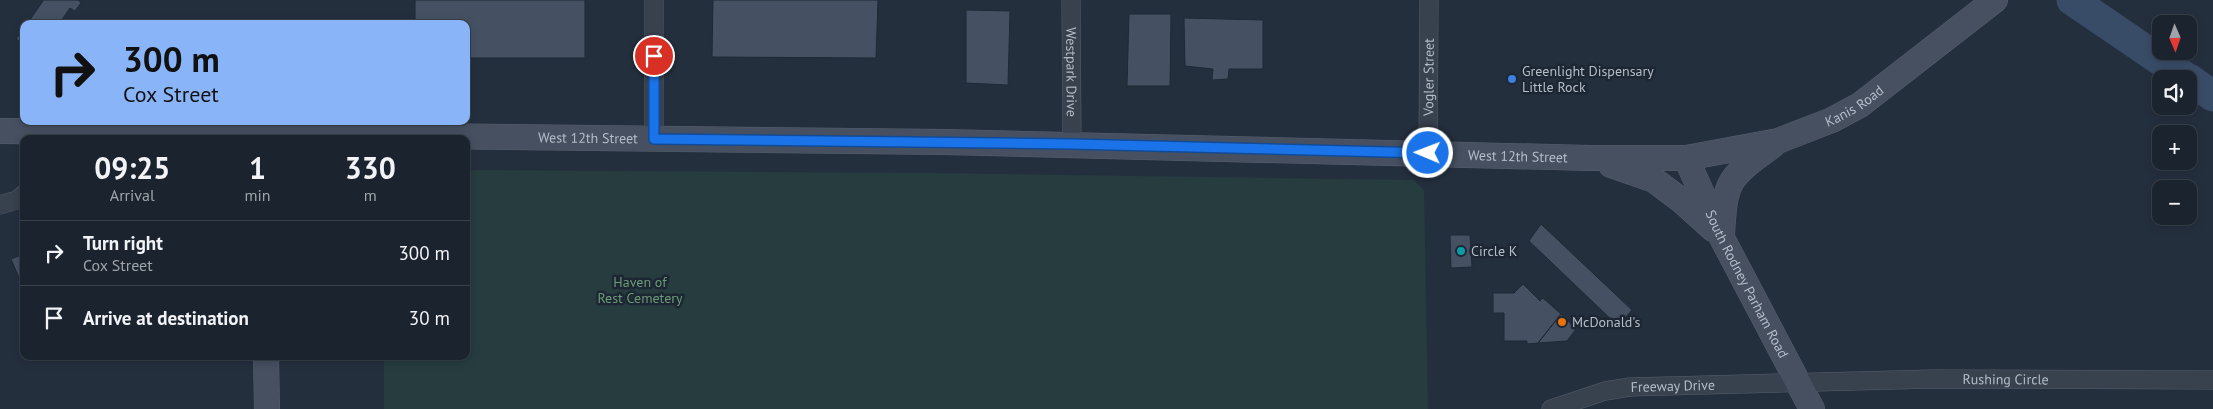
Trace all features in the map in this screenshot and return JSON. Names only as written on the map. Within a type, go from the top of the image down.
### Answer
[{"type":"main road","name":"Kanis Road","points":[[1686,158],[1778,141],[1832,120],[1860,105],[1991,3]]},
{"type":"main road","name":"West 12th Street","points":[[0,131],[33,135]]},
{"type":"main road","name":"West 12th Street","points":[[470,138],[1072,144],[1590,158],[1686,158]]},
{"type":"main road","points":[[1722,238],[1724,200],[1734,177],[1740,169],[1778,141]]},
{"type":"main road","points":[[1590,158],[1654,180],[1722,238]]},
{"type":"main road","name":"South Rodney Parham Road","points":[[1686,158],[1722,238],[1812,409]]},
{"type":"main road","points":[[266,360],[267,409]]},
{"type":"street","points":[[654,0],[654,139]]},
{"type":"street","name":"Westpark Drive","points":[[1071,0],[1072,144]]},
{"type":"street","name":"Vogler Street","points":[[1428,153],[1429,0]]},
{"type":"street","points":[[0,205],[20,197]]},
{"type":"street","name":"Rushing Circle","points":[[1798,383],[1933,379],[2213,380]]},
{"type":"street","name":"Freeway Drive","points":[[1551,409],[1605,391],[1630,387],[1798,383]]},
{"type":"green space","name":"Haven of Rest Cemetery","points":[[470,170],[934,173],[1414,180],[1424,190],[1428,409],[384,409],[384,360],[470,360]]},
{"type":"building","points":[[41,0],[78,0],[81,3],[75,11],[70,8],[62,20],[30,20],[43,1]]},
{"type":"building","points":[[415,0],[585,0],[585,58],[470,58],[470,20],[415,20]]},
{"type":"building","points":[[713,0],[878,0],[876,58],[712,57]]},
{"type":"building","points":[[966,10],[1010,11],[1008,85],[966,83]]},
{"type":"building","points":[[1129,14],[1171,14],[1170,86],[1127,86]]},
{"type":"building","points":[[1184,18],[1263,20],[1263,69],[1229,69],[1228,79],[1212,80],[1213,69],[1185,66]]},
{"type":"building","points":[[20,34],[20,42],[16,39]]},
{"type":"building","name":"Circle K","points":[[1541,224],[1632,310],[1618,326],[1529,241]]},
{"type":"building","name":"Circle K","points":[[1450,235],[1470,235],[1472,267],[1451,268]]},
{"type":"building","points":[[20,256],[20,280],[11,259]]},
{"type":"building","name":"Circle K","points":[[1523,284],[1540,301],[1543,298],[1561,314],[1538,343],[1527,344],[1527,341],[1504,341],[1504,313],[1493,313],[1493,293],[1514,293]]},
{"type":"building","name":"McDonald's","points":[[1561,314],[1576,329],[1567,341],[1538,343]]},
{"type":"waterway","points":[[2072,0],[2175,70]]},
{"type":"waterway","points":[[2197,85],[2213,96]]},
{"type":"place","name":"Greenlight Dispensary Little Rock","points":[[1512,79]]},
{"type":"place","name":"Circle K","points":[[1461,251]]},
{"type":"place","name":"McDonald's","points":[[1562,322]]},
{"type":"route","points":[[654,56],[654,139],[1072,144],[1428,153]]}]
